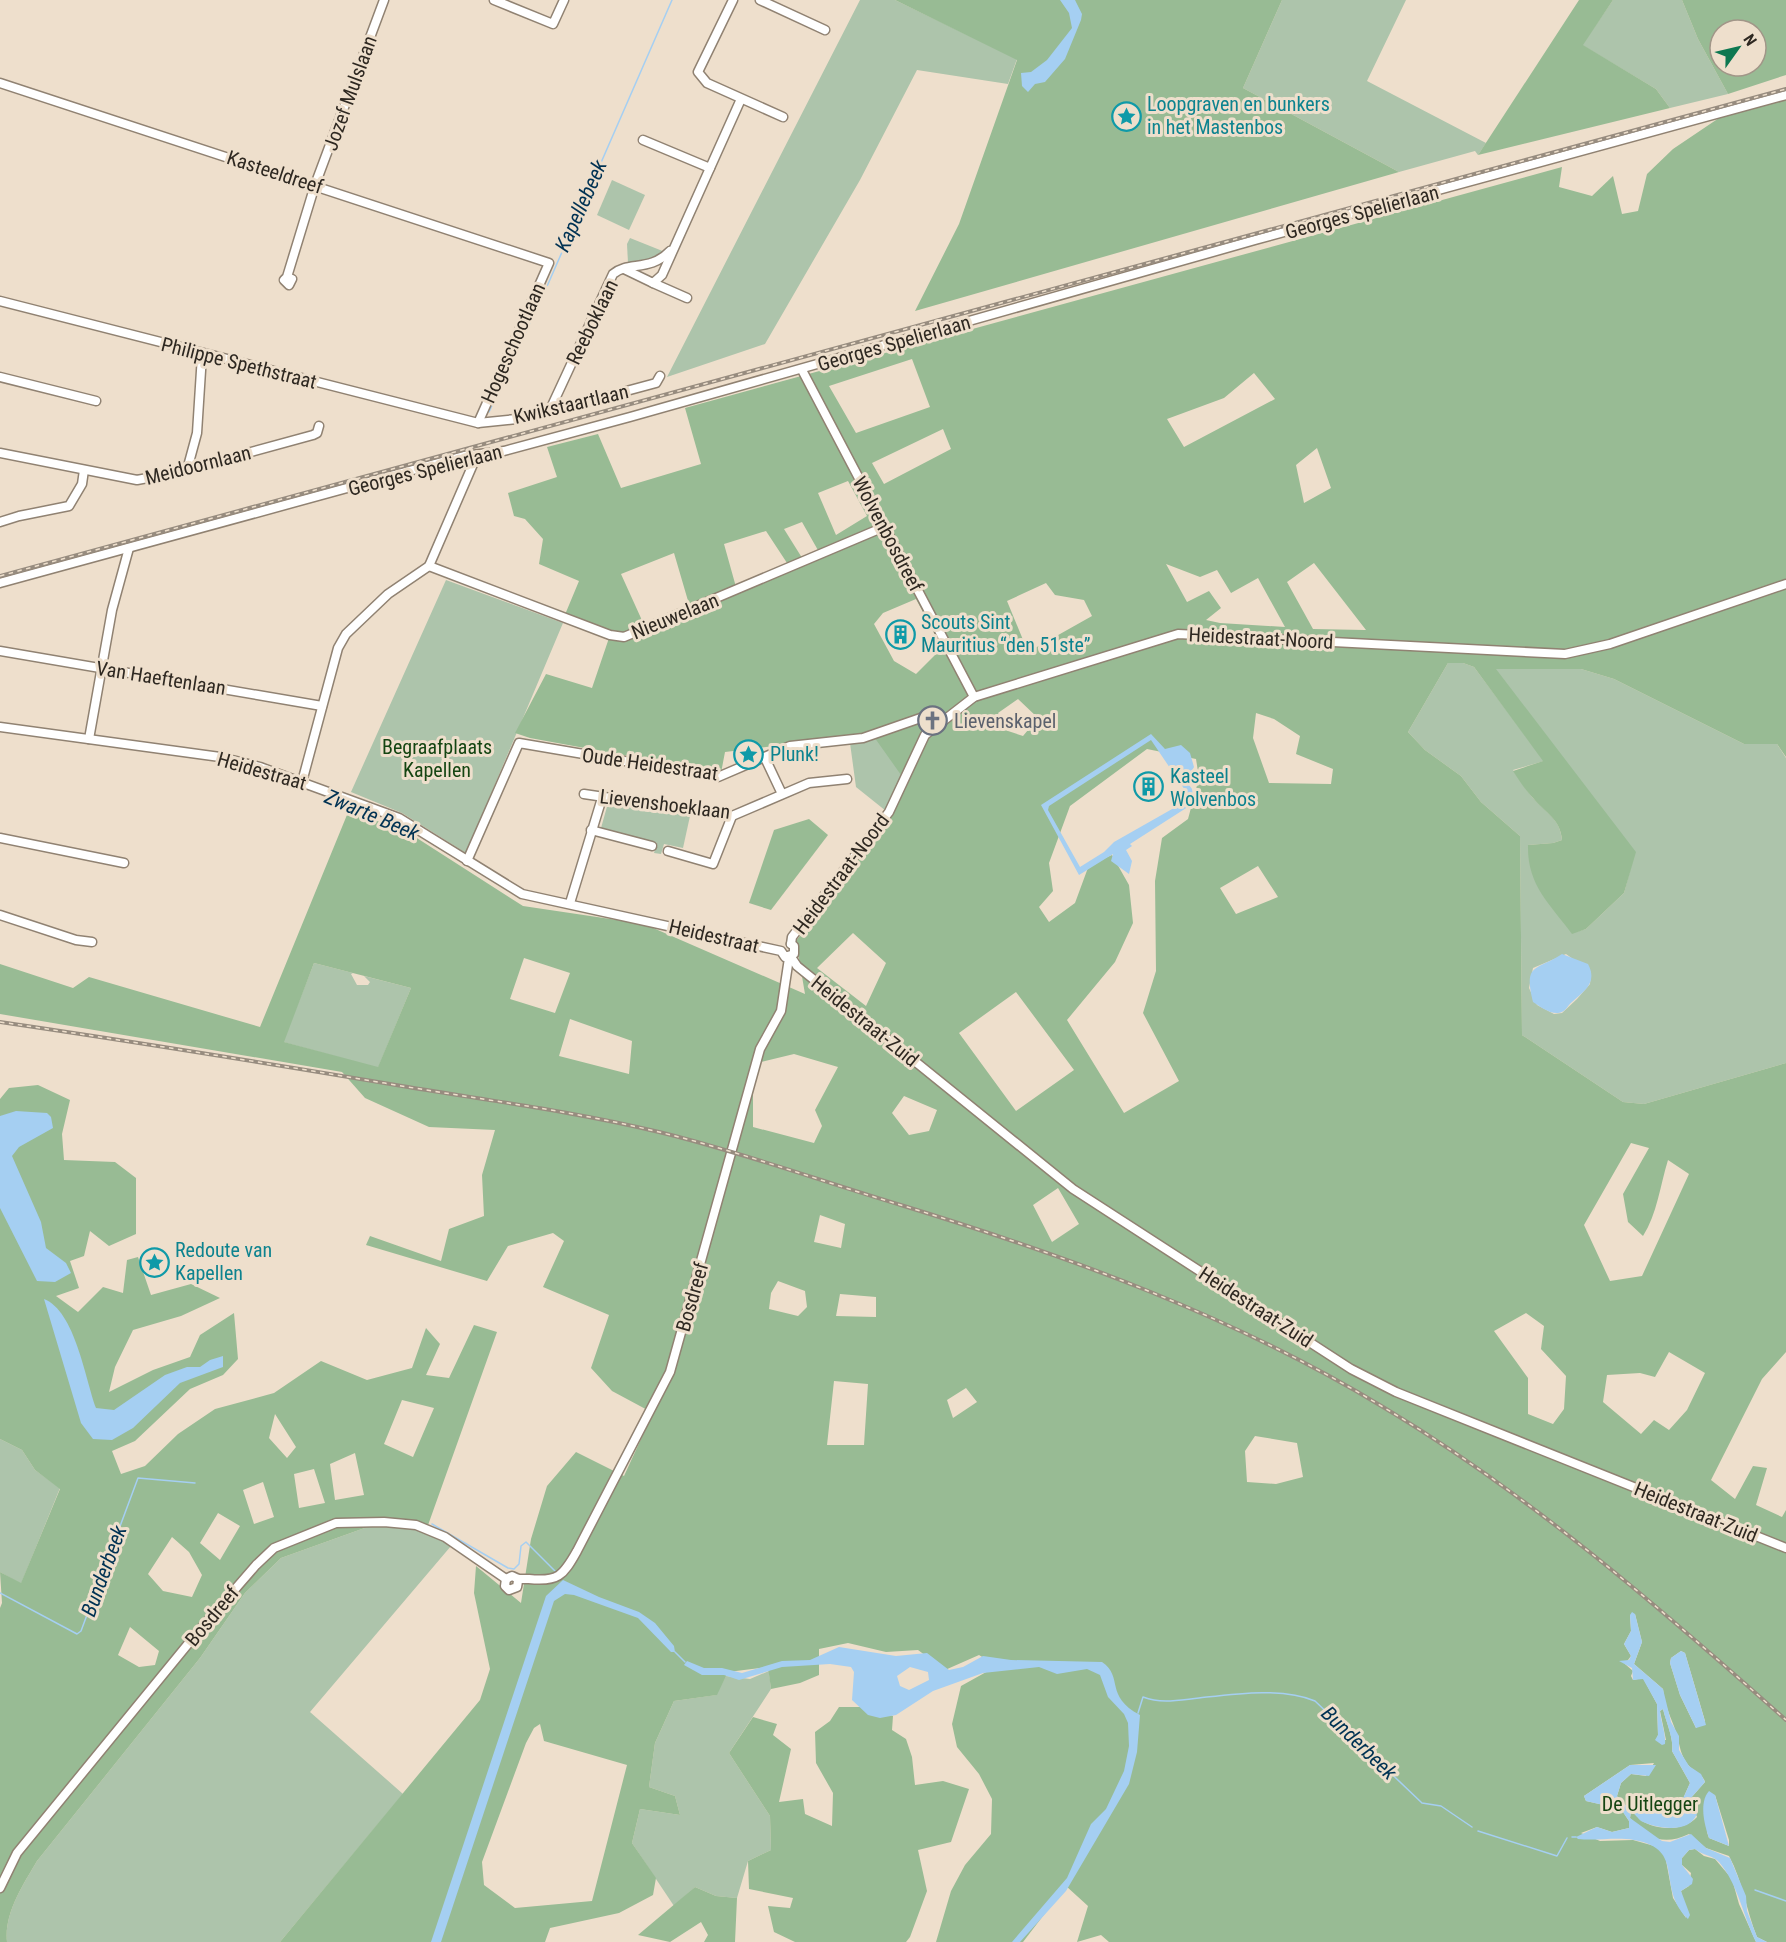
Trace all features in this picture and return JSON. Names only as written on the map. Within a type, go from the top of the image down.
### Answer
[{"type":"street","name":"Jozef Mulslaan","points":[[287,277],[315,185],[384,0]]},
{"type":"street","points":[[494,0],[553,24],[564,0]]},
{"type":"street","points":[[733,0],[698,72],[707,83],[783,117]]},
{"type":"street","points":[[760,0],[825,30]]},
{"type":"street","name":"Kasteeldreef","points":[[0,83],[549,263]]},
{"type":"street","name":"Georges Spelierlaan","points":[[0,583],[464,456],[504,451],[802,370],[1255,240],[1786,95]]},
{"type":"street","name":"Reeboklaan","points":[[653,283],[662,275],[741,99]]},
{"type":"street","points":[[642,140],[710,168]]},
{"type":"street","name":"Reeboklaan","points":[[549,412],[614,274],[624,269],[649,266],[662,260],[674,247]]},
{"type":"street","name":"Hogeschootlaan","points":[[478,423],[549,263]]},
{"type":"street","name":"Reeboklaan","points":[[624,269],[687,298]]},
{"type":"street","name":"Philippe Spethstraat","points":[[0,301],[202,355],[478,423]]},
{"type":"street","points":[[187,470],[197,433],[202,355]]},
{"type":"street","name":"Wolvenbosdreef","points":[[802,370],[974,698]]},
{"type":"street","name":"Kwikstaartlaan","points":[[478,423],[526,418],[656,383],[660,376]]},
{"type":"street","points":[[0,377],[96,402]]},
{"type":"street","name":"Meidoornlaan","points":[[0,453],[137,480],[187,470],[313,435],[317,433],[319,426]]},
{"type":"street","points":[[302,782],[338,648],[346,634],[387,594],[429,566],[477,455]]},
{"type":"street","points":[[0,522],[69,506],[82,483],[84,470]]},
{"type":"street","name":"Nieuwelaan","points":[[429,566],[610,635],[624,637],[884,527]]},
{"type":"street","points":[[89,738],[112,610],[129,548]]},
{"type":"street","name":"Heidestraat-Noord","points":[[790,944],[792,938],[889,812],[925,735],[974,698],[1178,634],[1565,654],[1610,644],[1786,584]]},
{"type":"street","name":"Van Haeftenlaan","points":[[0,651],[322,706]]},
{"type":"street","name":"Oude Heidestraat","points":[[467,861],[519,743],[718,777],[790,747],[863,738],[935,713]]},
{"type":"street","name":"Heidestraat","points":[[0,726],[220,757],[302,782],[399,818],[522,894],[781,951],[785,957],[790,958]]},
{"type":"street","points":[[765,758],[782,794]]},
{"type":"street","name":"Lievenshoeklaan","points":[[584,794],[732,816],[809,783],[848,779]]},
{"type":"street","points":[[570,903],[602,798]]},
{"type":"street","points":[[668,851],[713,864],[732,816]]},
{"type":"street","points":[[591,830],[652,846]]},
{"type":"street","points":[[0,838],[124,863]]},
{"type":"street","points":[[0,915],[76,940],[92,942]]},
{"type":"street","points":[[790,944],[795,950],[790,958]]},
{"type":"street","name":"Heidestraat","points":[[781,951],[784,945],[790,944]]},
{"type":"street","name":"Heidestraat-Zuid","points":[[790,958],[1073,1189],[1351,1369],[1396,1392],[1786,1548]]},
{"type":"street","name":"Bosdreef","points":[[0,1887],[17,1853],[197,1633],[256,1565],[274,1548],[336,1523],[384,1522],[416,1525],[446,1537],[506,1579],[505,1586],[509,1590],[515,1589],[518,1581],[549,1581],[557,1578],[571,1563],[665,1385],[682,1333],[760,1049],[781,1011],[790,958]]},
{"type":"green space","points":[[860,0],[895,0],[1017,59],[1008,84],[917,70],[860,180],[765,344],[667,377]]},
{"type":"green space","points":[[895,0],[1282,0],[1243,88],[1399,172],[915,311],[959,224],[1017,60]]},
{"type":"green space","points":[[1282,0],[1406,0],[1367,81],[1486,143],[1478,155],[1475,151],[1399,172],[1243,88]]},
{"type":"green space","points":[[1579,0],[1613,0],[1583,45],[1656,89],[1670,108],[1478,155]]},
{"type":"green space","points":[[1613,0],[1682,0],[1708,57],[1708,78],[1719,78],[1728,94],[1670,108],[1656,89],[1582,45]]},
{"type":"green space","points":[[1682,0],[1786,0],[1786,75],[1728,94],[1719,78],[1768,78],[1768,18],[1708,18],[1708,57]]},
{"type":"green space","name":"De Uitlegger","points":[[1786,100],[1786,757],[1777,744],[1744,744],[1614,679],[1581,669],[1496,669],[1636,852],[1624,893],[1586,929],[1572,934],[1535,883],[1529,859],[1528,845],[1562,840],[1561,832],[1555,821],[1527,792],[1513,771],[1543,761],[1474,667],[1463,663],[1448,663],[1408,732],[1425,750],[1461,776],[1481,802],[1520,836],[1522,1035],[1623,1102],[1644,1104],[1786,1063],[1786,1352],[1762,1379],[1711,1480],[1735,1499],[1753,1466],[1767,1468],[1756,1505],[1782,1517],[1786,1510],[1786,1942],[1767,1942],[1757,1937],[1738,1876],[1729,1856],[1706,1848],[1689,1834],[1672,1840],[1656,1838],[1643,1831],[1630,1818],[1631,1812],[1642,1821],[1663,1828],[1678,1827],[1692,1822],[1697,1817],[1690,1799],[1705,1782],[1688,1765],[1683,1756],[1665,1702],[1663,1689],[1634,1664],[1642,1642],[1635,1614],[1630,1615],[1631,1631],[1624,1644],[1631,1656],[1625,1664],[1633,1671],[1631,1676],[1633,1680],[1643,1678],[1657,1704],[1658,1735],[1656,1740],[1666,1740],[1660,1711],[1663,1709],[1671,1735],[1672,1751],[1690,1783],[1677,1812],[1652,1813],[1636,1810],[1622,1802],[1617,1796],[1621,1783],[1631,1774],[1646,1776],[1654,1763],[1630,1765],[1584,1796],[1586,1801],[1621,1809],[1629,1821],[1629,1828],[1612,1832],[1597,1827],[1581,1833],[1600,1841],[1633,1840],[1658,1847],[1665,1855],[1673,1898],[1686,1918],[1681,1891],[1689,1886],[1691,1873],[1682,1865],[1682,1858],[1689,1850],[1695,1849],[1704,1856],[1715,1859],[1732,1879],[1739,1904],[1756,1942],[1109,1942],[1101,1935],[1077,1942],[1088,1906],[1066,1886],[1023,1942],[936,1942],[951,1891],[965,1865],[991,1834],[992,1799],[979,1774],[957,1747],[952,1724],[961,1686],[997,1666],[979,1655],[945,1670],[918,1650],[886,1652],[848,1643],[819,1649],[819,1675],[800,1683],[771,1689],[768,1667],[728,1672],[717,1695],[674,1701],[655,1743],[649,1787],[675,1796],[680,1815],[640,1809],[632,1843],[656,1878],[653,1895],[619,1913],[550,1928],[545,1942],[280,1942],[480,1700],[490,1669],[474,1593],[476,1566],[521,1603],[531,1539],[547,1486],[576,1452],[624,1476],[653,1413],[612,1391],[591,1368],[609,1315],[543,1287],[564,1241],[553,1233],[508,1246],[487,1281],[366,1245],[370,1236],[441,1261],[449,1229],[484,1216],[482,1175],[495,1130],[429,1127],[365,1098],[342,1072],[0,1014],[0,964],[73,988],[89,977],[260,1027],[349,810],[409,833],[523,906],[644,924],[805,994],[796,941],[891,816],[906,782],[872,734],[725,752],[721,773],[530,738],[515,733],[546,674],[592,688],[609,638],[564,617],[579,581],[539,564],[543,539],[525,519],[514,516],[508,493],[557,477],[547,447],[598,434],[621,488],[701,464],[685,408],[1562,167],[1559,187],[1592,196],[1613,176],[1622,214],[1638,211],[1647,174],[1673,149],[1719,118]],"holes":[[[912,359],[930,407],[856,433],[829,386]],[[1254,373],[1275,399],[1184,447],[1167,419],[1224,398]],[[943,429],[951,449],[884,484],[872,463]],[[1317,448],[1331,488],[1304,503],[1296,465]],[[848,481],[867,516],[836,535],[818,493]],[[802,522],[819,552],[804,561],[784,529]],[[766,531],[789,566],[736,587],[724,544]],[[674,553],[691,611],[645,627],[621,574]],[[1314,563],[1366,630],[1313,629],[1287,582]],[[1166,564],[1200,577],[1217,570],[1231,593],[1258,578],[1285,627],[1206,620],[1221,608],[1209,591],[1187,602]],[[1046,583],[1055,595],[1084,600],[1092,616],[1028,652],[1007,601]],[[916,599],[942,648],[916,674],[894,661],[874,624],[883,613]],[[1018,699],[1038,718],[1023,736],[1008,731],[998,713]],[[1256,713],[1274,719],[1300,736],[1296,754],[1333,769],[1331,784],[1269,783],[1253,738]],[[1147,749],[1196,759],[1199,778],[1188,819],[1162,838],[1155,881],[1156,971],[1143,1013],[1179,1081],[1124,1113],[1067,1020],[1115,962],[1133,923],[1129,885],[1112,855],[1089,865],[1075,903],[1049,922],[1039,907],[1053,891],[1049,863],[1070,806]],[[1258,866],[1278,897],[1236,914],[1220,888]],[[853,933],[886,963],[866,1006],[817,968]],[[524,958],[570,973],[555,1013],[510,999]],[[314,963],[411,988],[378,1067],[284,1042]],[[1016,992],[1074,1070],[1016,1111],[959,1033]],[[570,1019],[632,1041],[629,1074],[559,1056]],[[794,1054],[838,1067],[815,1110],[822,1126],[814,1143],[753,1127],[753,1089],[761,1062]],[[904,1096],[937,1110],[929,1131],[909,1135],[892,1113]],[[1631,1143],[1649,1148],[1623,1194],[1628,1222],[1643,1236],[1655,1209],[1668,1160],[1689,1174],[1642,1276],[1610,1281],[1584,1225]],[[1058,1188],[1079,1224],[1052,1242],[1033,1205]],[[820,1215],[845,1224],[841,1248],[814,1242]],[[778,1281],[805,1291],[807,1307],[798,1316],[769,1309],[771,1293]],[[840,1294],[876,1297],[876,1317],[836,1316]],[[1526,1313],[1544,1326],[1541,1349],[1566,1376],[1564,1409],[1553,1424],[1528,1414],[1528,1378],[1494,1331]],[[1669,1352],[1705,1373],[1687,1410],[1669,1430],[1654,1420],[1641,1434],[1603,1402],[1607,1375],[1640,1373],[1655,1377]],[[834,1381],[868,1384],[864,1445],[827,1445]],[[966,1388],[977,1402],[953,1418],[947,1400]],[[1255,1436],[1297,1443],[1303,1477],[1276,1484],[1247,1482],[1245,1451]],[[1681,1651],[1685,1653],[1705,1721],[1696,1728],[1680,1695],[1670,1663],[1671,1658]],[[540,1724],[544,1741],[627,1765],[592,1901],[515,1908],[484,1885],[482,1862],[526,1743],[534,1728]],[[1715,1795],[1729,1840],[1729,1846],[1709,1838],[1707,1832]]]},
{"type":"green space","points":[[612,180],[645,195],[629,230],[597,215]]},
{"type":"green space","points":[[630,238],[665,252],[653,259],[628,263],[627,244]]},
{"type":"green space","name":"Begraafplaats Kapellen","points":[[446,580],[563,623],[466,853],[402,813],[351,792]]},
{"type":"green space","points":[[1448,663],[1463,663],[1474,667],[1544,761],[1513,770],[1530,795],[1552,816],[1561,832],[1562,840],[1528,845],[1572,933],[1586,929],[1624,893],[1635,852],[1495,669],[1581,669],[1614,679],[1744,744],[1777,744],[1786,758],[1786,1063],[1644,1104],[1623,1102],[1522,1035],[1520,836],[1481,802],[1461,776],[1425,750],[1408,732]],"holes":[[[1566,954],[1591,972],[1590,984],[1562,1013],[1554,1014],[1537,1005],[1529,988],[1533,968]]]},
{"type":"green space","points":[[936,715],[886,811],[856,787],[850,743],[876,739]]},
{"type":"green space","points":[[608,803],[690,816],[683,848],[664,844],[661,854],[654,853],[657,843],[601,828]]},
{"type":"green space","points":[[809,819],[828,835],[771,910],[749,903],[774,830]]},
{"type":"green space","points":[[314,963],[353,973],[351,974],[357,985],[368,985],[370,982],[364,976],[411,988],[378,1068],[283,1042]]},
{"type":"green space","points":[[38,1085],[70,1100],[62,1134],[64,1160],[115,1162],[136,1178],[136,1234],[109,1246],[90,1231],[84,1256],[70,1261],[79,1288],[56,1296],[78,1312],[103,1287],[123,1293],[127,1260],[138,1257],[151,1295],[191,1284],[220,1298],[181,1316],[133,1330],[115,1367],[109,1392],[153,1370],[190,1357],[200,1335],[234,1313],[238,1359],[223,1375],[190,1389],[135,1441],[112,1451],[121,1474],[145,1466],[178,1434],[215,1409],[274,1393],[321,1361],[367,1380],[412,1368],[426,1328],[440,1344],[426,1375],[449,1378],[474,1325],[497,1332],[427,1528],[373,1525],[281,1558],[245,1593],[200,1658],[37,1861],[11,1910],[7,1942],[0,1942],[0,1608],[2,1603],[0,1572],[21,1583],[60,1489],[35,1470],[22,1450],[0,1439],[0,1099],[9,1088]],"holes":[[[402,1400],[434,1408],[413,1457],[384,1444]],[[275,1414],[296,1447],[287,1458],[269,1438]],[[355,1453],[364,1495],[335,1500],[330,1464]],[[314,1469],[325,1503],[299,1508],[294,1474]],[[263,1482],[274,1517],[254,1524],[243,1490]],[[218,1513],[240,1526],[220,1560],[200,1543]],[[172,1537],[189,1552],[202,1575],[192,1597],[163,1591],[148,1574]],[[130,1627],[159,1651],[155,1665],[139,1667],[118,1655]]]},
{"type":"green space","points":[[0,1439],[22,1450],[35,1470],[60,1488],[21,1584],[0,1572]]},
{"type":"green space","points":[[373,1525],[428,1526],[451,1546],[310,1712],[403,1794],[280,1942],[7,1942],[11,1910],[37,1861],[200,1658],[245,1593],[281,1558]]},
{"type":"green space","points":[[769,1671],[771,1689],[729,1753],[770,1816],[771,1850],[748,1861],[737,1898],[716,1896],[695,1887],[674,1906],[632,1843],[640,1809],[680,1815],[675,1796],[649,1787],[655,1743],[674,1701],[716,1695],[726,1676],[750,1679]]},
{"type":"green space","points":[[839,1707],[863,1707],[893,1716],[892,1730],[906,1739],[912,1757],[915,1785],[943,1781],[969,1789],[951,1842],[918,1850],[927,1891],[906,1942],[795,1942],[774,1932],[768,1906],[790,1908],[793,1898],[749,1889],[748,1861],[771,1850],[770,1816],[729,1753],[753,1717],[777,1724],[773,1735],[791,1749],[779,1802],[803,1799],[805,1814],[832,1826],[833,1793],[816,1763],[815,1732],[830,1721]]},
{"type":"green space","points":[[695,1887],[716,1896],[737,1898],[735,1942],[704,1942],[708,1935],[701,1922],[670,1942],[638,1935]]},
{"type":"water","points":[[1060,0],[1075,0],[1082,14],[1081,20],[1065,59],[1045,82],[1035,84],[1028,92],[1022,86],[1021,73],[1031,72],[1047,60],[1072,28],[1069,13]]},
{"type":"water","points":[[1151,734],[1165,749],[1181,745],[1190,753],[1194,767],[1186,781],[1192,789],[1194,803],[1130,844],[1132,846],[1126,850],[1132,861],[1129,874],[1111,861],[1113,854],[1079,875],[1041,805]],"holes":[[[1151,740],[1187,793],[1188,800],[1114,842],[1104,852],[1080,867],[1048,810],[1049,806]]]},
{"type":"water","points":[[1562,954],[1588,964],[1591,976],[1585,990],[1565,1010],[1555,1013],[1533,1002],[1530,980],[1534,969]]},
{"type":"water","points":[[16,1111],[47,1113],[51,1117],[53,1128],[19,1147],[12,1156],[41,1222],[46,1248],[66,1263],[71,1273],[55,1282],[37,1281],[0,1208],[0,1116]]},
{"type":"water","points":[[44,1299],[55,1306],[71,1331],[96,1408],[114,1410],[165,1375],[187,1367],[200,1367],[210,1360],[223,1356],[223,1367],[180,1383],[133,1428],[112,1440],[93,1439],[81,1423]]},
{"type":"water","points":[[563,1580],[639,1612],[655,1623],[674,1646],[675,1652],[671,1652],[638,1618],[574,1595],[565,1594],[554,1601],[441,1942],[431,1942],[546,1596]]},
{"type":"water","points":[[1632,1612],[1635,1614],[1642,1642],[1634,1664],[1663,1689],[1671,1722],[1679,1736],[1679,1750],[1689,1766],[1701,1774],[1705,1782],[1690,1799],[1697,1814],[1687,1825],[1664,1828],[1641,1821],[1631,1812],[1630,1818],[1662,1841],[1670,1842],[1691,1834],[1706,1848],[1730,1858],[1746,1896],[1747,1911],[1757,1937],[1767,1942],[1756,1942],[1731,1880],[1714,1858],[1695,1849],[1689,1850],[1682,1858],[1682,1865],[1693,1879],[1692,1884],[1681,1891],[1690,1915],[1688,1919],[1678,1907],[1666,1861],[1660,1852],[1650,1845],[1634,1840],[1578,1839],[1576,1837],[1597,1827],[1612,1832],[1629,1828],[1629,1821],[1621,1809],[1586,1801],[1584,1796],[1630,1765],[1656,1765],[1649,1776],[1631,1774],[1621,1783],[1617,1796],[1628,1807],[1636,1810],[1653,1813],[1677,1812],[1690,1783],[1672,1751],[1671,1736],[1663,1709],[1660,1711],[1665,1744],[1662,1745],[1655,1740],[1658,1735],[1657,1704],[1643,1679],[1633,1680],[1632,1668],[1619,1661],[1629,1660],[1631,1656],[1624,1644],[1631,1631],[1630,1615]]},
{"type":"water","points":[[839,1647],[896,1656],[927,1653],[949,1670],[963,1667],[983,1656],[1011,1660],[1102,1662],[1108,1668],[1122,1701],[1140,1715],[1137,1752],[1129,1784],[1066,1891],[1020,1942],[1012,1942],[1067,1878],[1091,1824],[1106,1809],[1124,1771],[1129,1746],[1128,1723],[1124,1714],[1108,1697],[1100,1675],[1087,1669],[1057,1674],[1039,1667],[983,1673],[933,1691],[896,1715],[880,1718],[868,1715],[852,1700],[854,1672],[851,1667],[830,1664],[782,1667],[739,1680],[724,1675],[702,1675],[684,1665],[687,1661],[704,1668],[722,1668],[742,1673],[782,1661],[810,1660]],"holes":[[[910,1667],[928,1672],[929,1680],[909,1690],[900,1686],[897,1676]]]},
{"type":"water","points":[[1681,1651],[1685,1653],[1706,1725],[1696,1728],[1680,1695],[1670,1663],[1671,1658]]},
{"type":"water","points":[[1709,1791],[1715,1795],[1729,1846],[1709,1838],[1703,1807]]},
{"type":"waterway","name":"Kapellebeek","points":[[489,412],[545,291],[672,0]]},
{"type":"waterway","name":"Bunderbeek","points":[[0,1593],[77,1634],[81,1631],[138,1478],[195,1483]]},
{"type":"waterway","name":"Bunderbeek","points":[[432,1524],[508,1568],[514,1569],[519,1564],[521,1546],[526,1542],[556,1572]]},
{"type":"waterway","name":"Bunderbeek","points":[[675,1652],[685,1662]]},
{"type":"waterway","name":"Bunderbeek","points":[[1138,1713],[1143,1697],[1171,1701],[1273,1693],[1288,1694],[1315,1701],[1422,1803],[1441,1806],[1472,1827]]},
{"type":"waterway","name":"Bunderbeek","points":[[1478,1831],[1557,1856],[1567,1838]]},
{"type":"waterway","name":"Bunderbeek","points":[[1755,1890],[1786,1901]]},
{"type":"railway","points":[[0,576],[1786,89]]},
{"type":"railway","points":[[0,1022],[534,1107],[659,1132],[752,1158],[1028,1246],[1089,1268],[1268,1344],[1326,1374],[1437,1441],[1490,1477],[1592,1554],[1690,1635],[1786,1720]]},
{"type":"place","name":"Loopgraven en bunkers in het Mastenbos","points":[[1126,116]]},
{"type":"place","name":"Scouts Sint Mauritius “den 51ste”","points":[[900,634]]},
{"type":"place","name":"Lievenskapel","points":[[933,721]]},
{"type":"place","name":"Plunk!","points":[[749,754]]},
{"type":"place","name":"Kasteel Wolvenbos","points":[[1149,787]]},
{"type":"place","name":"Redoute van Kapellen","points":[[154,1262]]},
{"type":"water label","name":"Zwarte Beek","points":[[372,815]]}]
